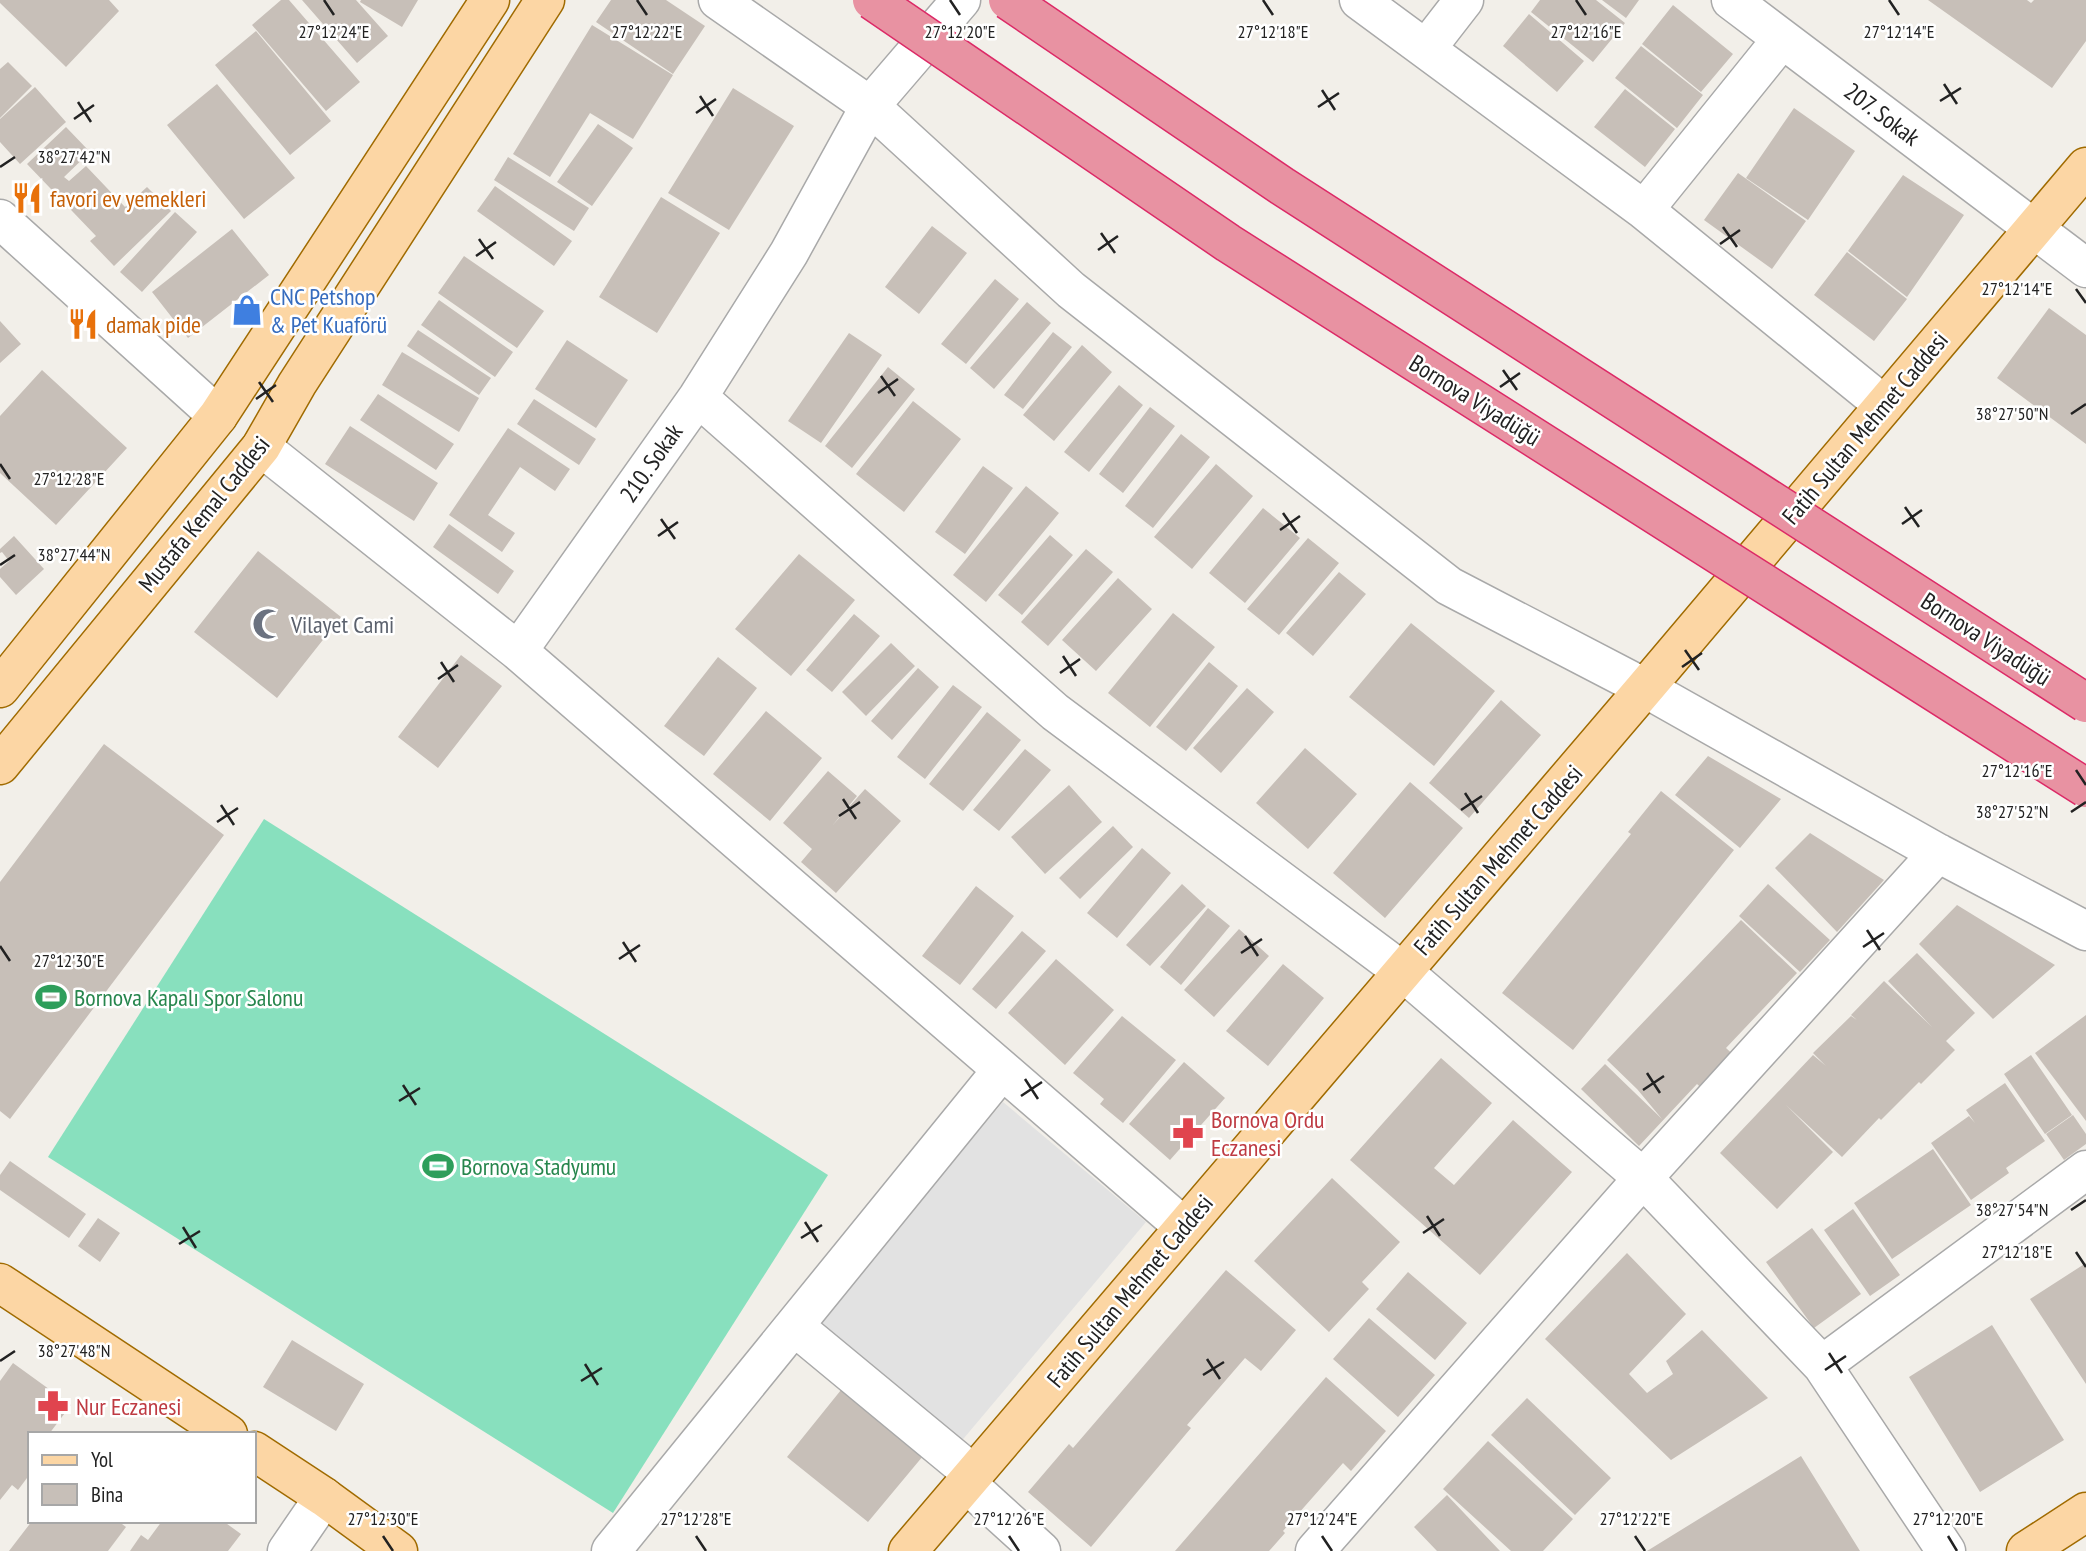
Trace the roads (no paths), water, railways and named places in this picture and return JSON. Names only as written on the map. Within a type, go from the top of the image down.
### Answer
[{"type":"highway","name":"Bornova Viyadüğü","points":[[872,0],[1228,243],[2086,788]]},
{"type":"highway","name":"Bornova Viyadüğü","points":[[1008,0],[1282,186],[2086,703]]},
{"type":"main road","name":"Mustafa Kemal Caddesi","points":[[0,688],[218,416],[490,0]]},
{"type":"main road","name":"Mustafa Kemal Caddesi","points":[[0,765],[261,447],[297,384],[545,0]]},
{"type":"main road","name":"Fatih Sultan Mehmet Caddesi","points":[[908,1551],[2086,167]]},
{"type":"main road","points":[[0,1283],[225,1432]]},
{"type":"main road","points":[[256,1452],[324,1497],[398,1551]]},
{"type":"main road","points":[[2026,1551],[2086,1512]]},
{"type":"street","points":[[718,0],[870,106],[1071,290],[1449,586],[1645,688],[1938,853],[2086,931]]},
{"type":"street","name":"210. Sokak","points":[[511,645],[519,651],[698,397],[789,253],[870,106],[961,0]]},
{"type":"street","points":[[1359,0],[1644,209],[1884,405]]},
{"type":"street","points":[[1426,49],[1464,0]]},
{"type":"street","name":"207. Sokak","points":[[1731,0],[2086,268]]},
{"type":"street","points":[[1644,209],[1782,39]]},
{"type":"street","points":[[0,219],[218,416]]},
{"type":"street","points":[[698,397],[1055,712],[1402,971],[1643,1178],[1822,1365],[1946,1551]]},
{"type":"street","points":[[261,447],[511,645],[1184,1227]]},
{"type":"street","points":[[1315,1551],[1643,1178],[1938,853]]},
{"type":"street","points":[[611,1551],[1002,1070]]},
{"type":"street","points":[[1822,1365],[2086,1170]]},
{"type":"street","points":[[794,1326],[970,1478],[1041,1551]]},
{"type":"street","points":[[288,1551],[324,1497]]},
{"type":"place","name":"favori ev yemekleri","points":[[27,198]]},
{"type":"place","name":"CNC Petshop & Pet Kuaförü","points":[[247,310]]},
{"type":"place","name":"damak pide","points":[[83,324]]},
{"type":"place","name":"Vilayet Cami","points":[[268,624]]},
{"type":"place","name":"Bornova Kapalı Spor Salonu","points":[[51,997]]},
{"type":"place","name":"Bornova Ordu Eczanesi","points":[[1188,1133]]},
{"type":"place","name":"Bornova Stadyumu","points":[[438,1166]]},
{"type":"place","name":"Nur Eczanesi","points":[[53,1406]]}]
